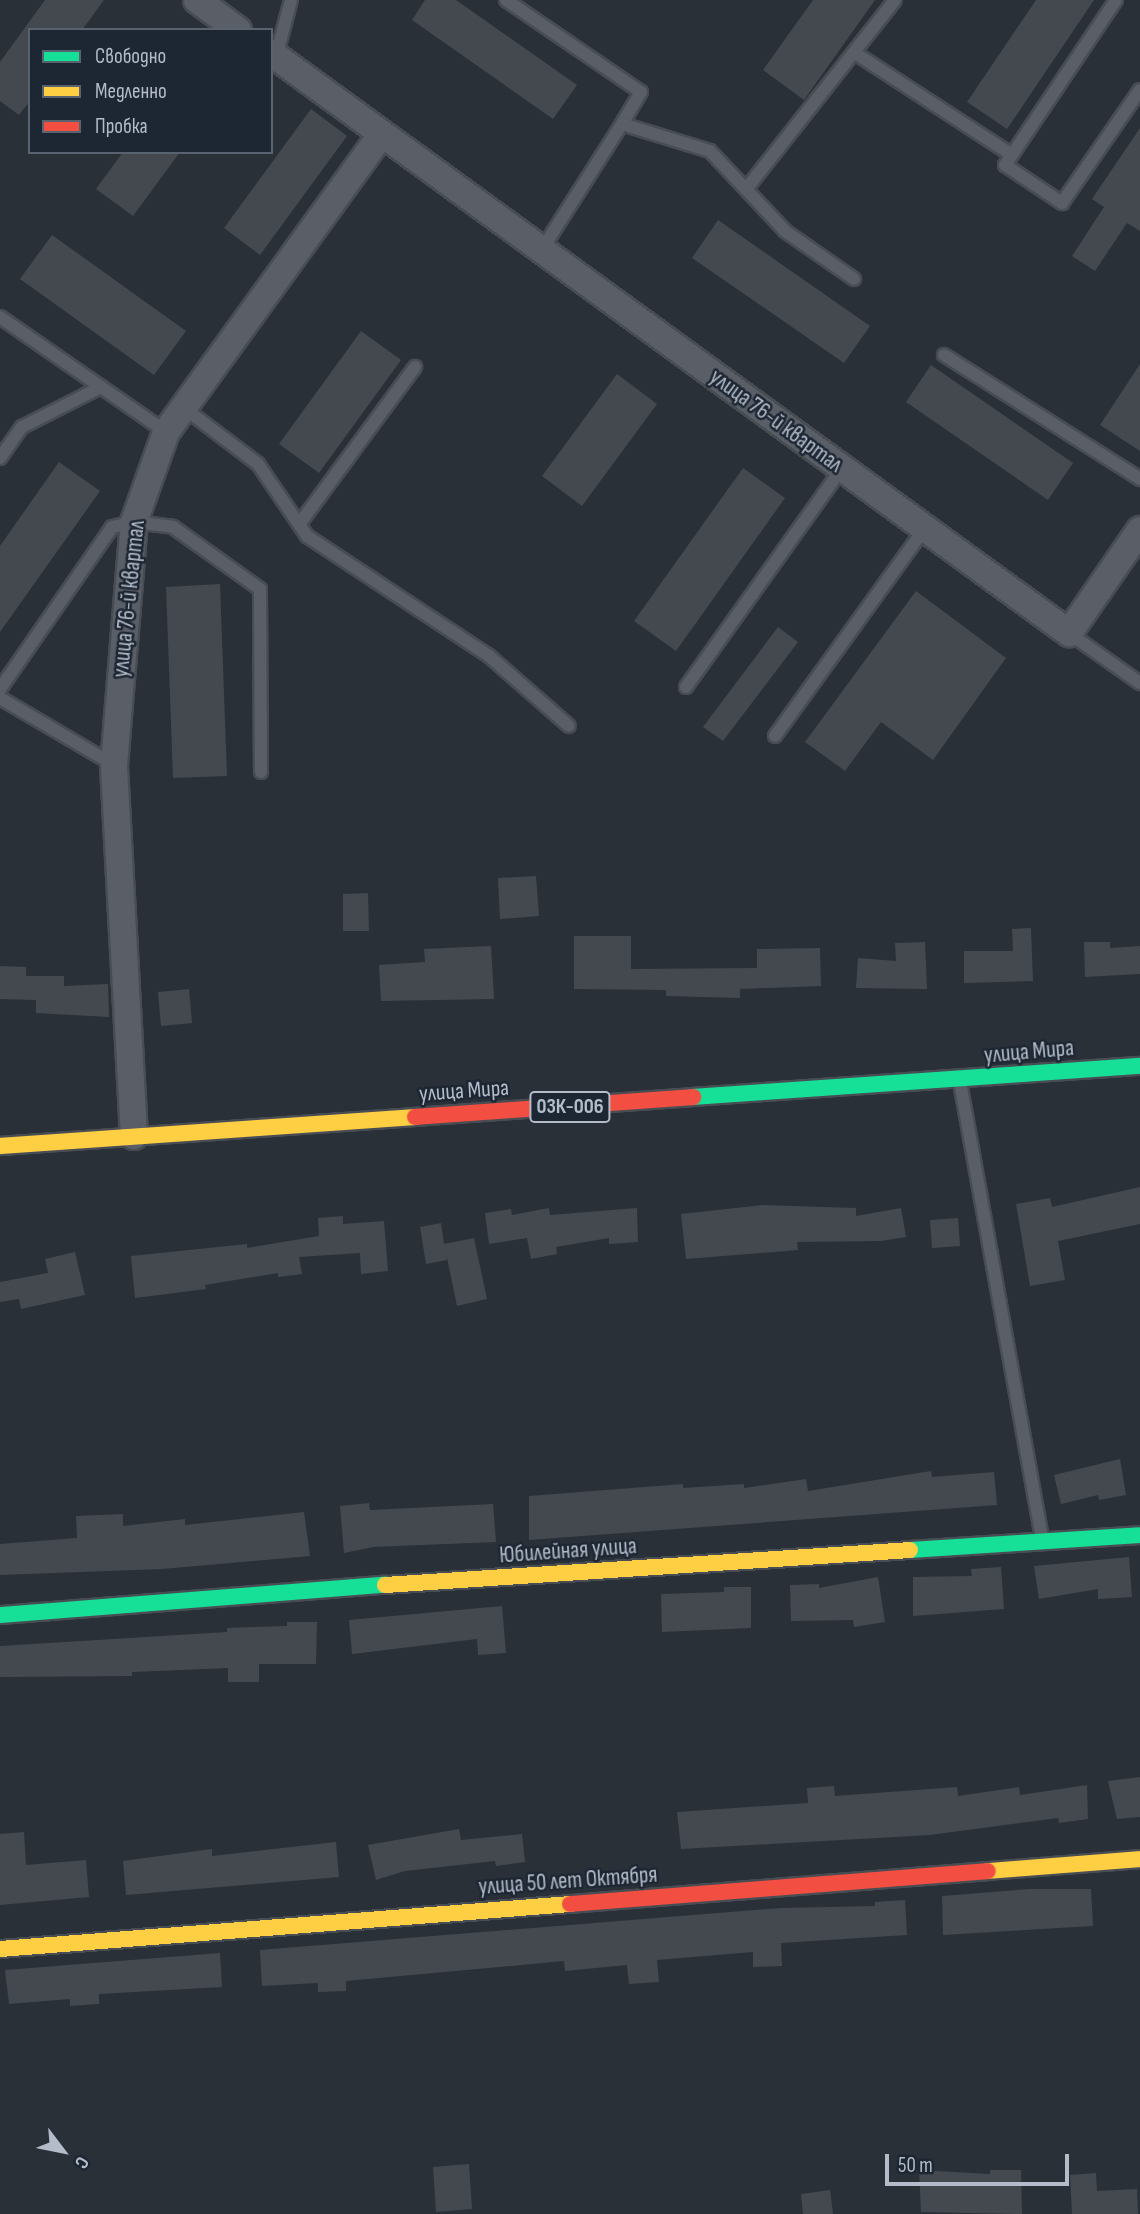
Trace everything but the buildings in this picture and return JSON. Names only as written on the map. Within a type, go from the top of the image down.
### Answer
[{"type":"street","points":[[197,0],[235,28]]},
{"type":"street","name":"улица 76-й квартал","points":[[274,55],[1069,633]]},
{"type":"street","name":"улица 76-й квартал","points":[[134,1136],[114,765],[134,522],[166,432],[381,135]]},
{"type":"street","points":[[1069,633],[1140,530]]},
{"type":"street","name":"улица Мира","points":[[0,1146],[959,1081],[1140,1066]]},
{"type":"street","name":"Юбилейная улица","points":[[0,1615],[200,1597],[1140,1535]]},
{"type":"street","name":"улица 50 лет Октября","points":[[0,1949],[1140,1859]]},
{"type":"lane","points":[[274,55],[292,0]]},
{"type":"lane","points":[[506,0],[641,92],[541,251]]},
{"type":"lane","points":[[747,188],[895,0]]},
{"type":"lane","points":[[1116,0],[1005,165],[1062,203],[1140,90]]},
{"type":"lane","points":[[855,53],[1012,155]]},
{"type":"lane","points":[[622,124],[710,151],[785,231],[854,279]]},
{"type":"lane","points":[[0,317],[166,432]]},
{"type":"lane","points":[[944,355],[1140,479]]},
{"type":"lane","points":[[300,523],[415,367]]},
{"type":"lane","points":[[0,458],[22,427],[101,387]]},
{"type":"lane","points":[[184,408],[258,464],[307,536],[489,656],[569,726]]},
{"type":"lane","points":[[686,688],[842,468]]},
{"type":"lane","points":[[0,689],[112,527],[134,522],[173,527],[260,589],[261,772]]},
{"type":"lane","points":[[775,736],[925,528]]},
{"type":"lane","points":[[1069,633],[1140,682]]},
{"type":"lane","points":[[0,698],[114,765]]},
{"type":"lane","points":[[959,1081],[1043,1543]]},
{"type":"traffic: fast","points":[[693,1097],[1140,1066]]},
{"type":"traffic: fast","points":[[910,1550],[1140,1535]]},
{"type":"traffic: fast","points":[[0,1615],[385,1585]]},
{"type":"traffic: slow","points":[[0,1146],[415,1117]]},
{"type":"traffic: slow","points":[[385,1585],[910,1550]]},
{"type":"traffic: slow","points":[[988,1871],[1140,1859]]},
{"type":"traffic: slow","points":[[0,1949],[570,1904]]},
{"type":"traffic: jam","points":[[415,1117],[693,1097]]},
{"type":"traffic: jam","points":[[570,1904],[988,1871]]}]
